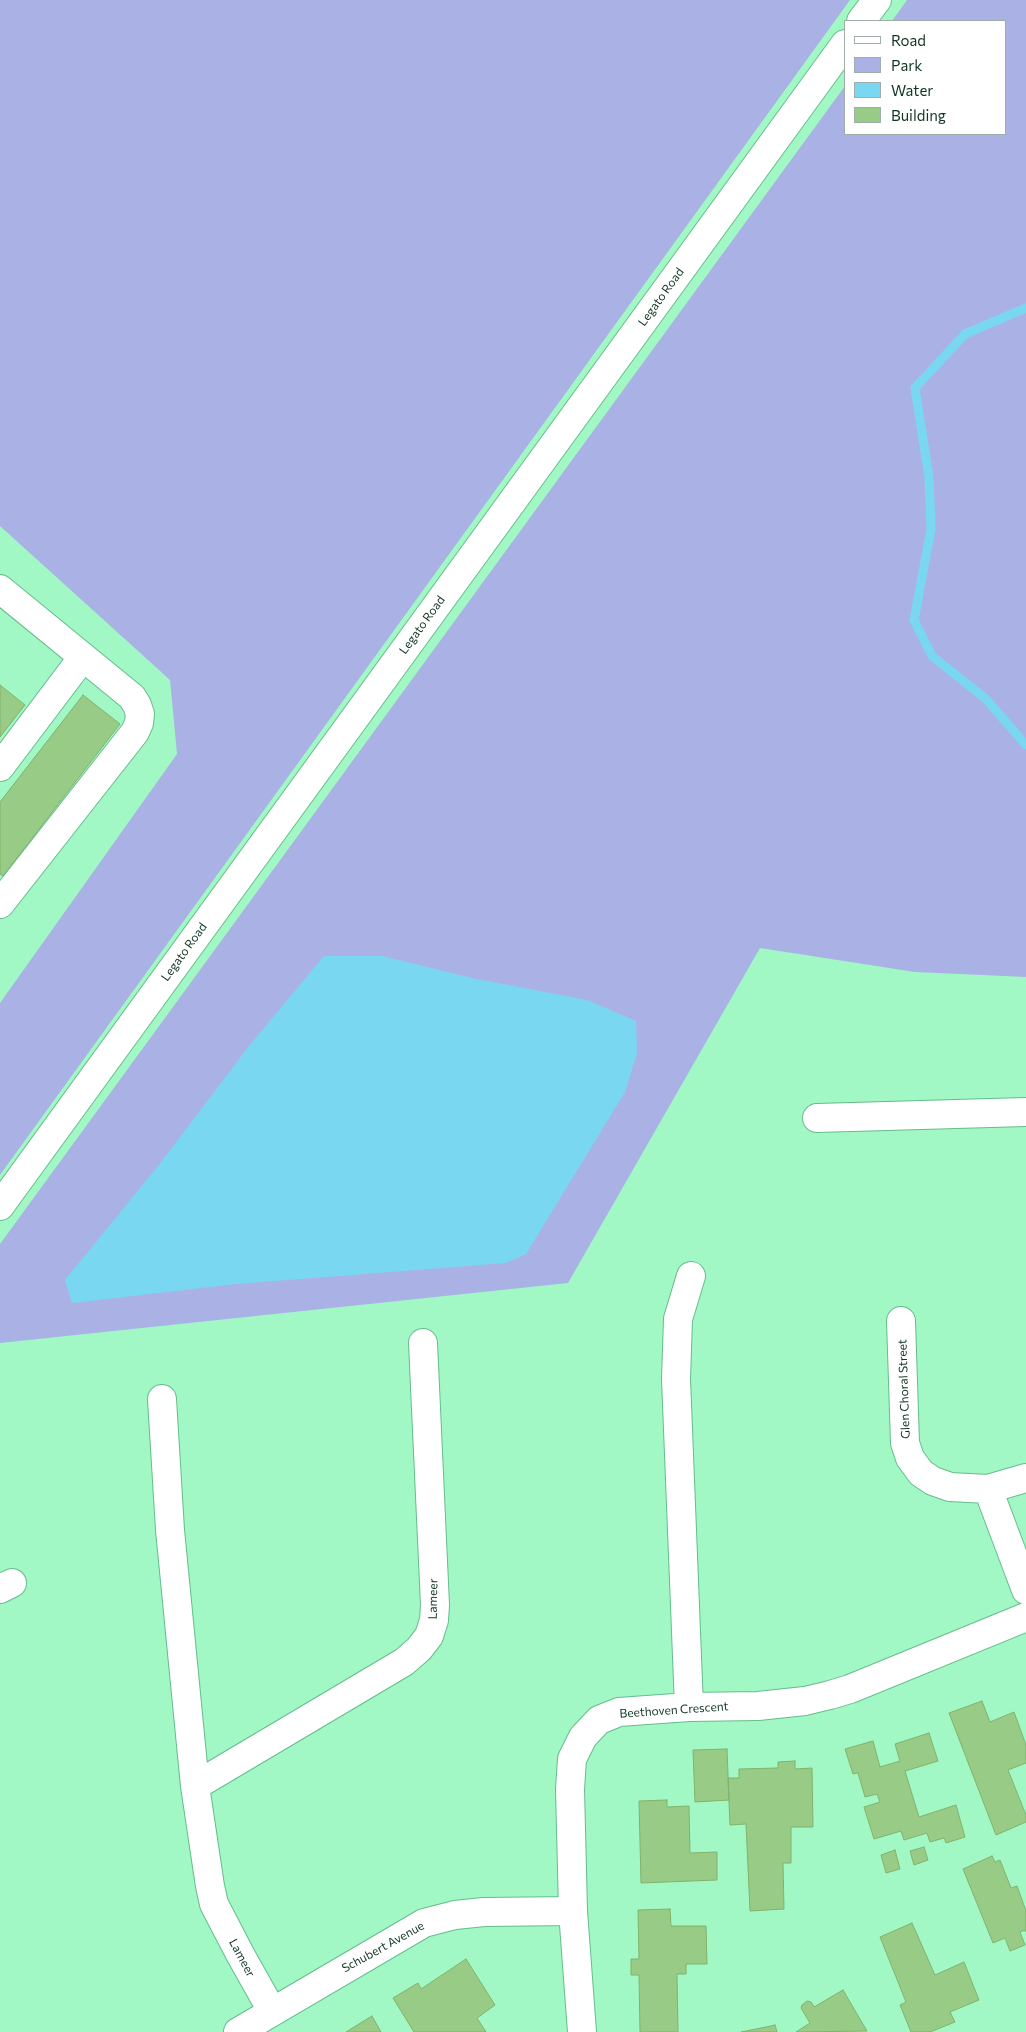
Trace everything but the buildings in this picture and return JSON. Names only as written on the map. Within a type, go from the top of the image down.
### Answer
[{"type":"street","points":[[863,20],[877,0]]},
{"type":"street","name":"Legato Road","points":[[0,1206],[844,45]]},
{"type":"street","points":[[0,589],[132,697],[137,704],[140,714],[135,732],[0,904]]},
{"type":"street","points":[[0,767],[83,657]]},
{"type":"street","points":[[818,1118],[1026,1112]]},
{"type":"street","points":[[689,1707],[676,1379],[678,1319],[691,1276]]},
{"type":"street","name":"Glen Choral Street","points":[[901,1321],[905,1444],[910,1458],[921,1473],[933,1481],[950,1487],[988,1489],[1026,1478]]},
{"type":"street","name":"Lameer","points":[[195,1786],[404,1662],[419,1649],[429,1636],[434,1620],[435,1605],[422,1343]]},
{"type":"street","name":"Lameer","points":[[162,1399],[170,1530],[195,1786],[210,1886],[214,1904],[272,2011]]},
{"type":"street","points":[[988,1489],[1026,1590]]},
{"type":"street","name":"Beethoven Crescent","points":[[582,2032],[573,1911],[570,1789],[572,1759],[583,1737],[599,1720],[619,1712],[689,1707],[758,1706],[805,1701],[830,1696],[1026,1617]]},
{"type":"street","name":"Schubert Avenue","points":[[238,2032],[424,1923],[455,1915],[484,1912],[573,1911]]},
{"type":"green space","points":[[0,0],[850,0],[0,1175],[0,1003],[177,754],[170,680],[0,526]]},
{"type":"green space","points":[[907,0],[1026,0],[1026,977],[915,972],[760,948],[568,1283],[0,1343],[0,1244],[844,87],[844,135],[1006,135],[1006,20],[893,20]]},
{"type":"water","points":[[324,956],[382,956],[472,978],[587,1000],[636,1021],[637,1053],[625,1092],[526,1254],[506,1263],[236,1284],[72,1303],[65,1280],[158,1166],[249,1046]]},
{"type":"waterway","points":[[1026,308],[965,334],[915,388],[929,477],[931,529],[914,620],[932,656],[986,699],[1026,745]]}]
